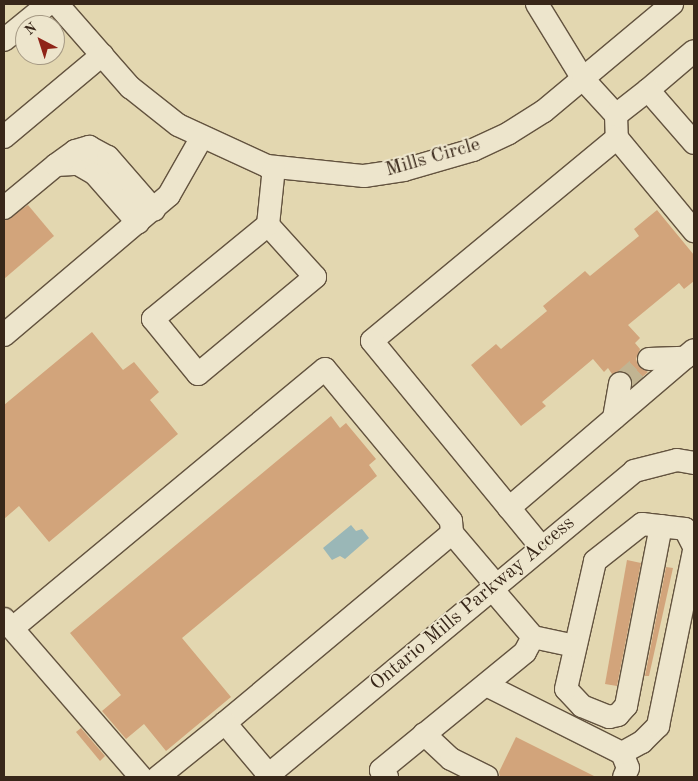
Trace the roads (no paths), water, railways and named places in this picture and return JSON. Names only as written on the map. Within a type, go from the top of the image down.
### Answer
[{"type":"street","points":[[4,40],[48,4]]},
{"type":"street","name":"Mills Circle","points":[[56,4],[130,87],[178,125],[240,156],[274,167],[348,175],[404,170],[473,150],[509,134],[544,111],[672,4]]},
{"type":"street","points":[[537,4],[583,79],[616,115],[617,138],[694,231]]},
{"type":"street","points":[[616,115],[694,50]]},
{"type":"street","points":[[4,137],[102,55]]},
{"type":"street","points":[[648,90],[694,143]]},
{"type":"street","points":[[4,335],[169,195],[202,137]]},
{"type":"street","points":[[541,547],[372,341],[617,138]]},
{"type":"street","points":[[4,208],[75,151],[88,147],[108,157],[146,216]]},
{"type":"street","points":[[268,225],[315,276],[198,374],[152,319],[268,225],[274,167]]},
{"type":"street","points":[[509,508],[690,354]]},
{"type":"street","points":[[649,360],[690,354]]},
{"type":"street","points":[[141,777],[9,623],[325,369],[451,521],[452,533],[533,637],[575,646]]},
{"type":"street","points":[[614,418],[620,384]]},
{"type":"street","name":"Ontario Mills Parkway Access","points":[[275,774],[541,547],[634,471],[677,460],[694,463]]},
{"type":"street","points":[[622,753],[642,742],[658,726],[694,548],[685,529],[661,526],[642,524],[596,561],[566,689],[582,706],[609,717],[618,715],[626,706],[661,526]]},
{"type":"street","points":[[158,777],[452,533]]},
{"type":"street","points":[[388,777],[381,770],[525,652],[533,637]]},
{"type":"street","points":[[486,685],[622,753],[628,768],[624,777]]},
{"type":"street","points":[[225,723],[275,774]]},
{"type":"street","points":[[424,734],[450,759],[487,777]]},
{"type":"water","points":[[351,525],[356,531],[362,529],[369,538],[345,559],[340,556],[332,560],[323,548]]},
{"type":"tunnel","points":[[620,384],[649,359]]}]
